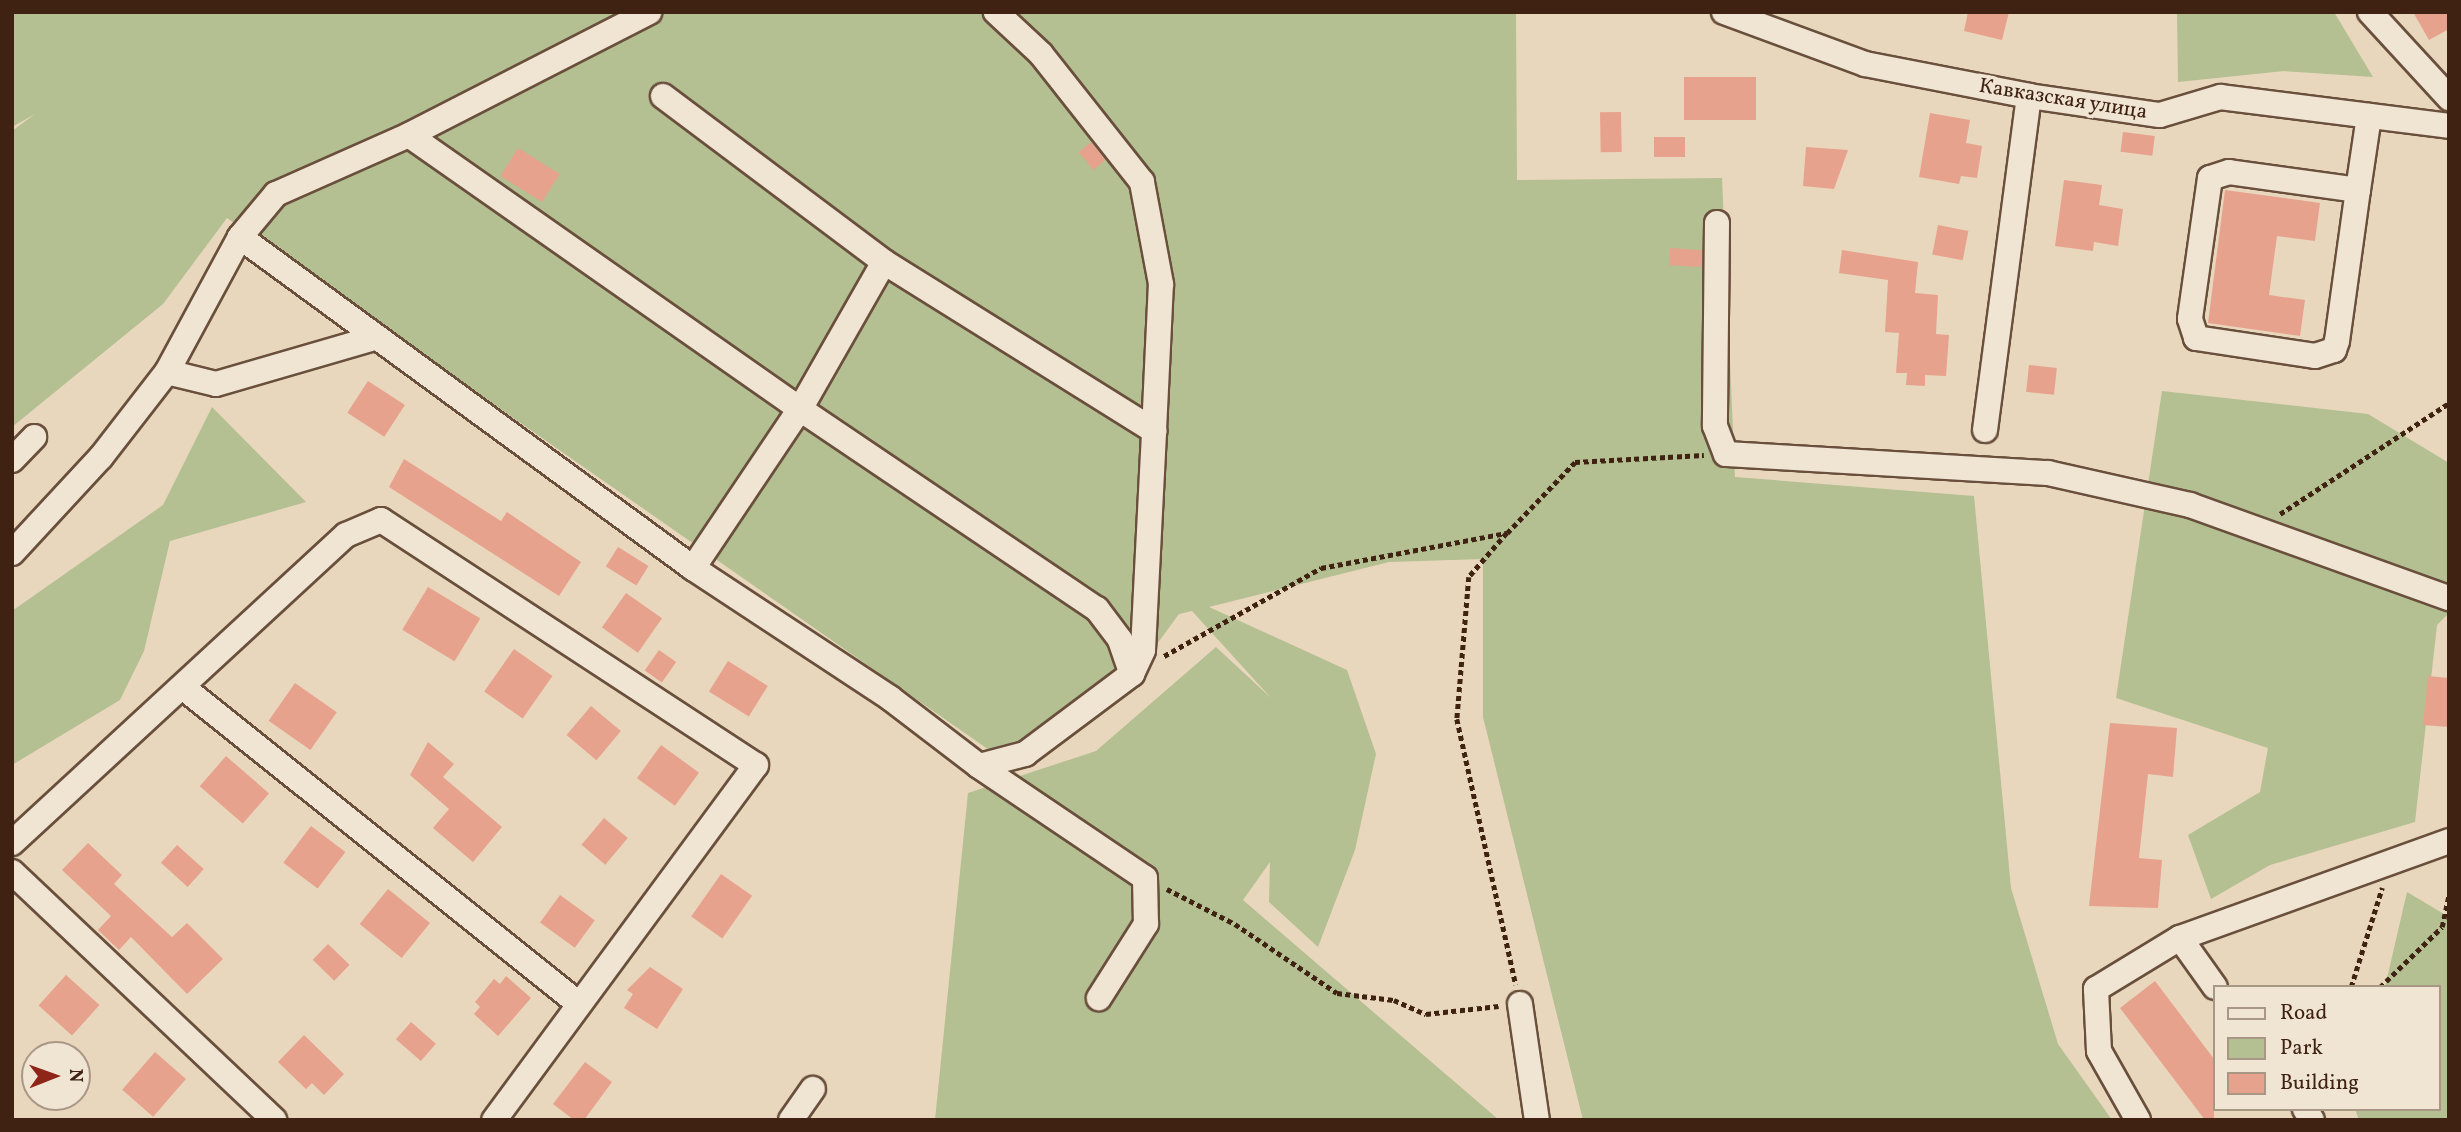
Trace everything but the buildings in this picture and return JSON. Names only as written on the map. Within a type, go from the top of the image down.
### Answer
[{"type":"street","points":[[12,554],[101,457],[167,372],[240,237],[276,194],[409,135],[649,12]]},
{"type":"street","points":[[979,766],[1025,754],[1132,674],[1143,650],[1161,284],[1142,182],[1041,54],[996,12]]},
{"type":"street","name":"Кавказская улица","points":[[1724,12],[1865,65],[2029,96],[2160,114],[2220,97],[2449,126]]},
{"type":"street","points":[[2370,12],[2444,85]]},
{"type":"street","points":[[663,96],[884,262],[1154,430]]},
{"type":"street","points":[[1985,430],[2029,96]]},
{"type":"street","points":[[2358,190],[2229,172],[2210,178],[2190,319],[2196,338],[2315,356],[2334,350],[2358,190],[2369,116]]},
{"type":"street","points":[[409,135],[800,409],[1097,609],[1120,640],[1132,674]]},
{"type":"street","points":[[1717,223],[1715,426],[1726,454],[2048,473],[2260,527],[2449,598]]},
{"type":"street","points":[[240,237],[374,338],[693,568],[890,698],[979,766],[1137,871],[1149,887],[1146,924],[1099,998]]},
{"type":"street","points":[[693,568],[800,409],[884,262]]},
{"type":"street","points":[[167,372],[216,384],[374,338]]},
{"type":"street","points":[[12,460],[34,438]]},
{"type":"street","points":[[12,843],[185,689],[346,535],[381,520],[756,765],[494,1120]]},
{"type":"street","points":[[185,689],[579,1004]]},
{"type":"street","points":[[2138,1120],[2099,1051],[2096,989],[2180,938],[2449,841]]},
{"type":"street","points":[[12,872],[274,1120]]},
{"type":"street","points":[[2180,938],[2214,985]]},
{"type":"street","points":[[1520,1004],[1537,1120]]},
{"type":"street","points":[[791,1120],[813,1089]]},
{"type":"path","points":[[2260,527],[2449,403]]},
{"type":"path","points":[[1149,887],[1175,890],[1337,993],[1394,1000],[1426,1014],[1520,1004],[1457,719],[1469,577],[1575,462],[1726,454]]},
{"type":"path","points":[[1132,674],[1321,568],[1507,533]]},
{"type":"path","points":[[2352,985],[2390,864]]},
{"type":"path","points":[[2383,985],[2442,927],[2449,895]]},
{"type":"green space","points":[[12,12],[1516,12],[1517,180],[1722,178],[1735,477],[1974,496],[2011,888],[2058,1044],[2112,1120],[1583,1120],[1483,717],[1483,559],[1389,562],[1209,607],[1347,670],[1376,754],[1355,850],[1318,947],[1269,902],[1270,862],[1243,900],[1499,1120],[935,1120],[968,793],[1096,751],[1216,647],[1271,698],[1192,611],[1179,614],[1140,667],[1002,759],[227,218],[163,304],[12,427],[12,131],[35,114],[12,127]]},
{"type":"green space","points":[[2177,12],[2334,12],[2373,77],[2284,71],[2178,82]]},
{"type":"green space","points":[[2162,391],[2368,414],[2449,463],[2449,613],[2437,625],[2415,822],[2270,865],[2211,899],[2188,835],[2260,792],[2268,748],[2116,698]]},
{"type":"green space","points":[[212,407],[306,502],[170,541],[144,651],[120,700],[12,765],[12,611],[163,505]]},
{"type":"green space","points":[[2407,892],[2449,917],[2449,1120],[2359,1120],[2356,1111],[2440,1111],[2440,985],[2385,985]]}]
